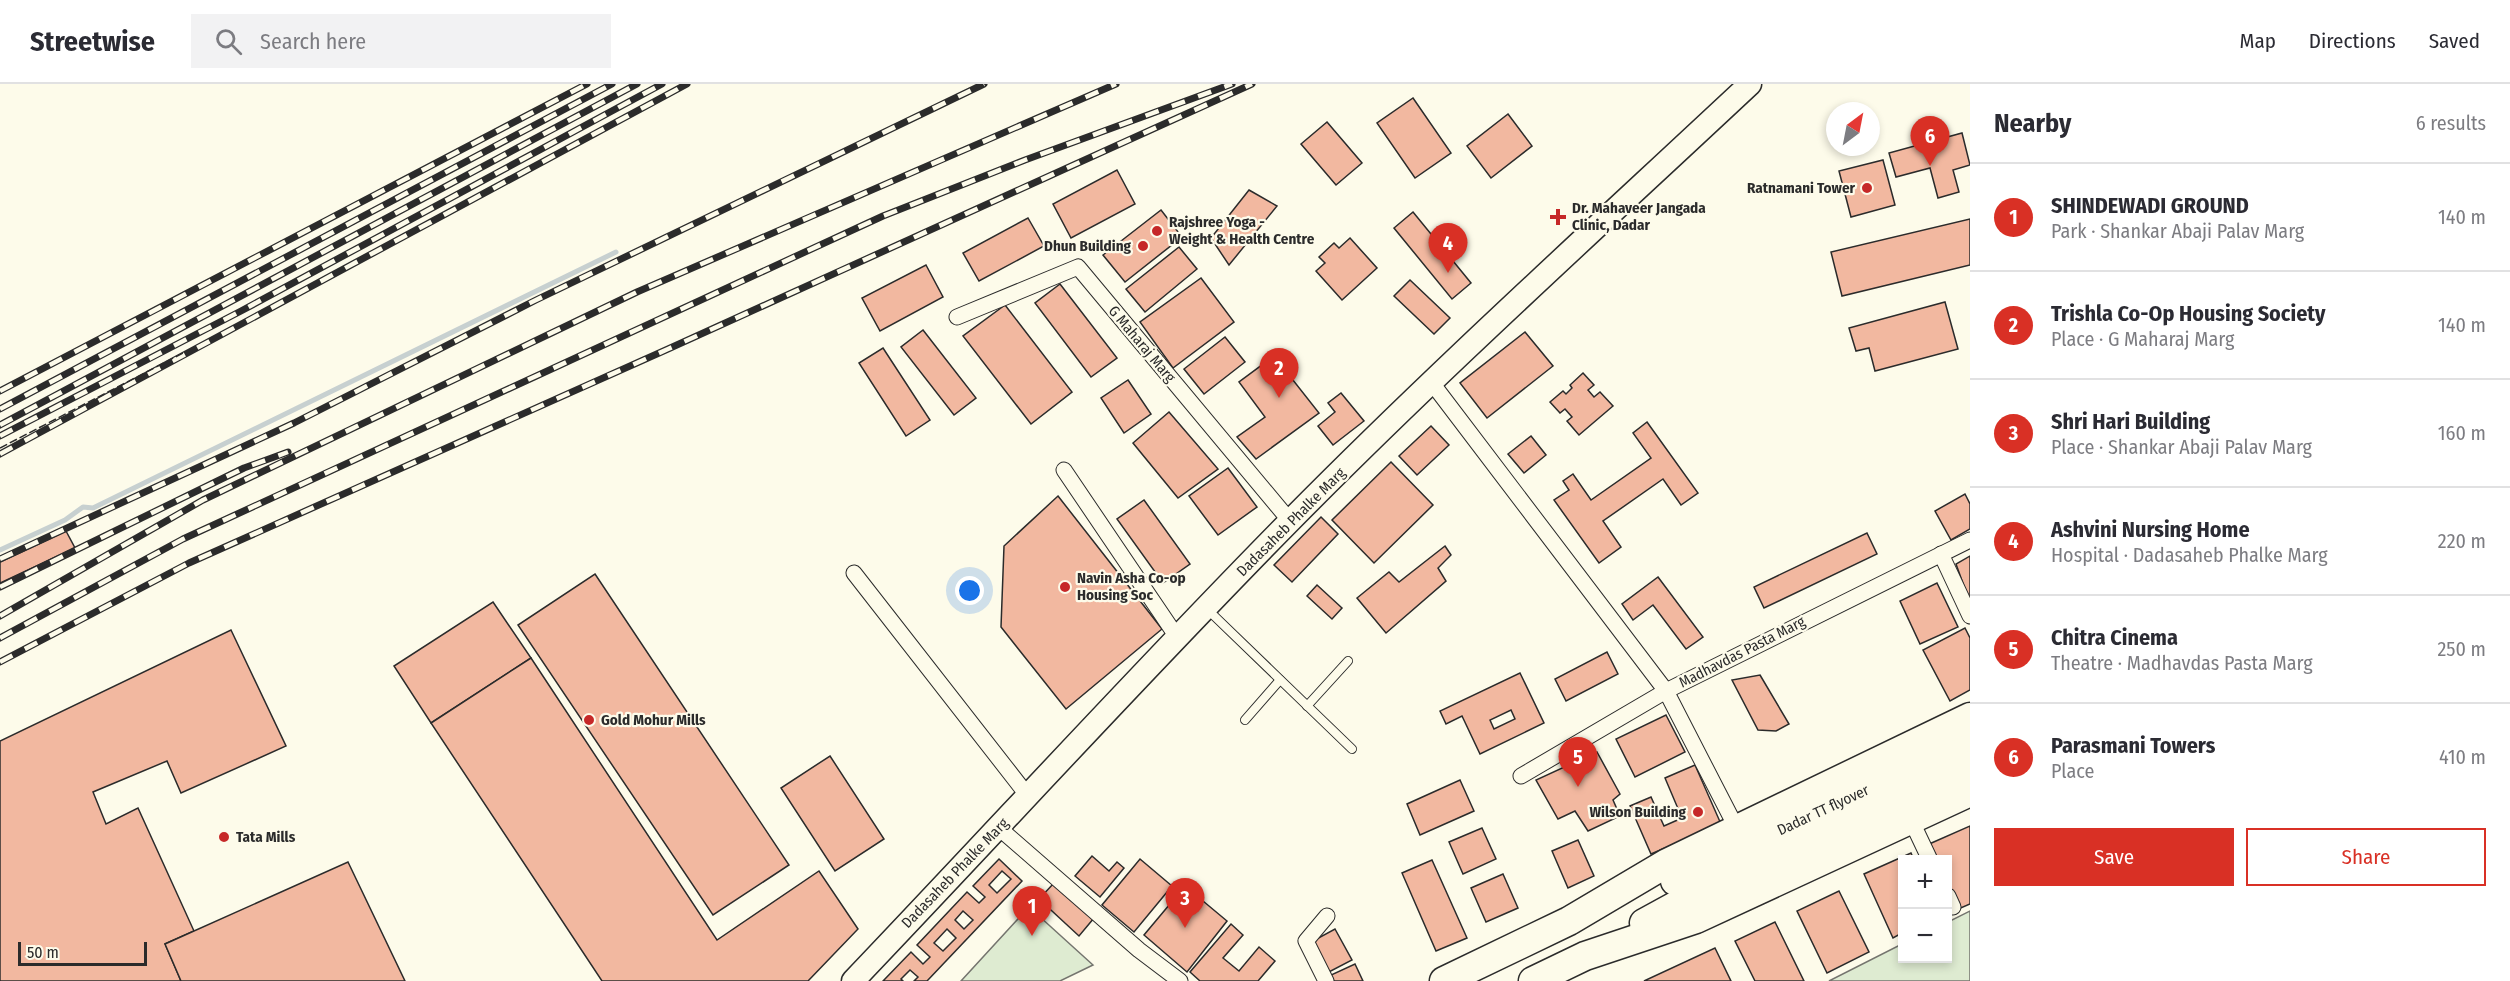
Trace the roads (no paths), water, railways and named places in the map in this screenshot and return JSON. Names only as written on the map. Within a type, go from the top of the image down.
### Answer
[{"type":"highway","points":[[1444,981],[1569,921],[1667,863],[1970,717]]},
{"type":"highway","name":"Dadar TT flyover","points":[[1681,890],[1970,740]]},
{"type":"highway","name":"Dadar TT flyover","points":[[1681,890],[1970,765]]},
{"type":"highway","points":[[1533,981],[1585,956],[1695,919],[1970,792]]},
{"type":"highway","points":[[1569,921],[1681,890]]},
{"type":"highway","points":[[1585,956],[1681,890]]},
{"type":"street","name":"Dadasaheb Phalke Marg","points":[[853,981],[1177,637],[1290,521],[1432,383],[1750,84]]},
{"type":"street","name":"G Maharaj Marg","points":[[957,317],[1078,267],[1290,521]]},
{"type":"street","points":[[1432,383],[1666,691],[1737,829]]},
{"type":"street","points":[[1064,470],[1177,637]]},
{"type":"street","name":"Madhavdas Pasta Marg","points":[[1521,776],[1666,691],[1970,540]]},
{"type":"street","points":[[1941,554],[1970,616]]},
{"type":"street","points":[[854,573],[1028,796]]},
{"type":"street","points":[[1911,820],[1928,855]]},
{"type":"street","points":[[999,828],[1139,950],[1180,981]]},
{"type":"street","points":[[1326,981],[1306,941],[1327,916]]},
{"type":"lane","points":[[1206,608],[1352,749]]},
{"type":"lane","points":[[1307,706],[1348,661]]},
{"type":"lane","points":[[1245,720],[1280,680]]},
{"type":"waterway","points":[[0,550],[65,520],[83,507],[93,508],[616,252]]},
{"type":"railway","points":[[0,391],[587,84]]},
{"type":"railway","points":[[0,409],[612,84]]},
{"type":"railway","points":[[0,425],[637,84]]},
{"type":"railway","points":[[0,436],[241,311],[662,84]]},
{"type":"railway","points":[[0,454],[687,84]]},
{"type":"railway","points":[[0,559],[294,423],[536,300],[984,84]]},
{"type":"railway","points":[[0,616],[203,500],[637,292],[1116,84]]},
{"type":"railway","points":[[0,638],[183,539],[883,216],[1025,160],[1232,84]]},
{"type":"railway","points":[[0,662],[189,563],[1252,84]]},
{"type":"railway","points":[[0,587],[244,468],[288,452]]},
{"type":"place","name":"Parasmani Towers","points":[[1930,166]]},
{"type":"place","name":"Ratnamani Tower","points":[[1867,188]]},
{"type":"place","name":"Dr. Mahaveer Jangada Clinic, Dadar","points":[[1558,217]]},
{"type":"place","name":"Rajshree Yoga - Weight & Health Centre","points":[[1157,231]]},
{"type":"place","name":"Dhun Building","points":[[1143,246]]},
{"type":"place","name":"Ashvini Nursing Home","points":[[1448,273]]},
{"type":"place","name":"Trishla Co-Op Housing Society","points":[[1279,398]]},
{"type":"place","name":"Navin Asha Co-op Housing Soc","points":[[1065,587]]},
{"type":"place","name":"Gold Mohur Mills","points":[[589,720]]},
{"type":"place","name":"Chitra Cinema","points":[[1578,787]]},
{"type":"place","name":"Wilson Building","points":[[1698,812]]},
{"type":"place","name":"Tata Mills","points":[[224,837]]},
{"type":"place","name":"Shri Hari Building","points":[[1185,928]]},
{"type":"place","name":"SHINDEWADI GROUND","points":[[1032,936]]}]
